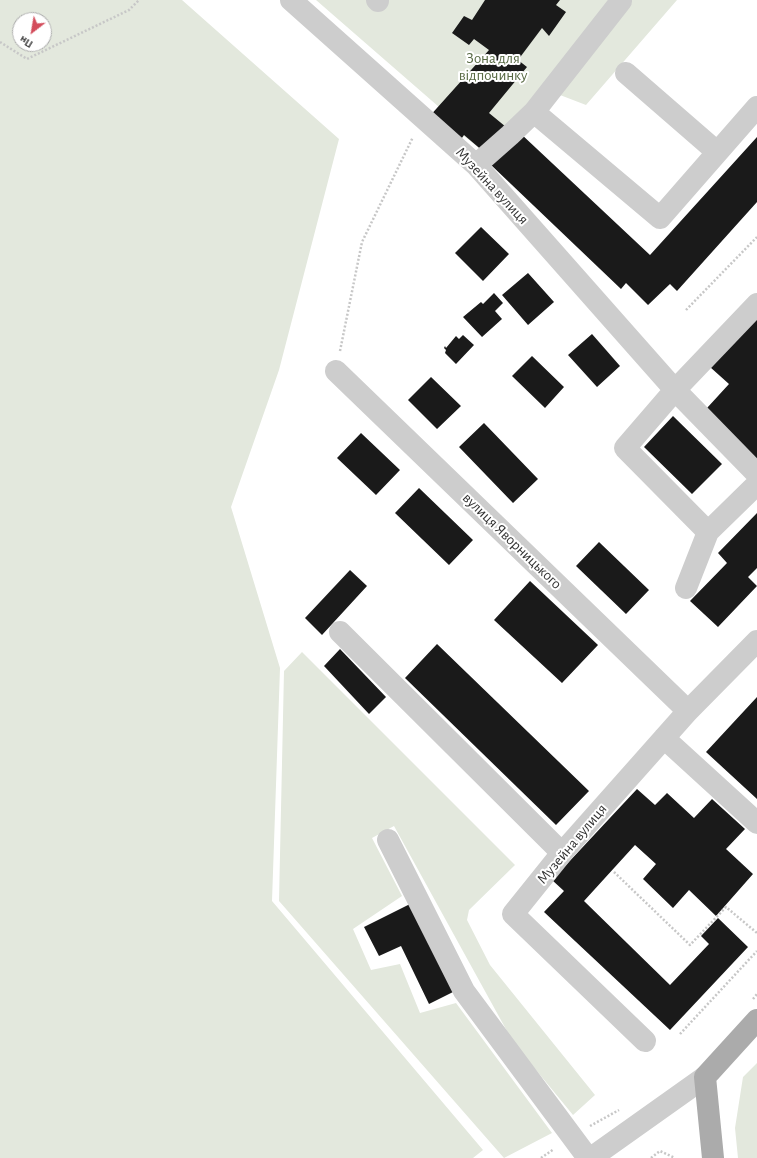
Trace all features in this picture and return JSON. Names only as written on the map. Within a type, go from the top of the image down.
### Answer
[{"type":"main road","points":[[713,1158],[705,1077],[757,1020]]},
{"type":"street","name":"Музейна вулиця","points":[[291,0],[476,165],[675,390],[757,474]]},
{"type":"street","points":[[476,165],[510,136],[534,112],[621,1]]},
{"type":"street","points":[[626,73],[717,152]]},
{"type":"street","points":[[534,112],[660,218],[757,106]]},
{"type":"street","points":[[708,532],[625,448],[675,390],[757,304]]},
{"type":"street","name":"вулиця Яворницького","points":[[336,371],[688,711]]},
{"type":"street","points":[[686,588],[708,532],[757,484]]},
{"type":"street","points":[[340,632],[562,853]]},
{"type":"street","name":"Музейна вулиця","points":[[645,1041],[514,914],[562,853],[688,711],[757,642]]},
{"type":"street","points":[[664,738],[757,823]]},
{"type":"street","points":[[388,840],[464,991],[590,1158],[705,1077]]},
{"type":"path","points":[[0,42],[27,59],[128,10],[140,0]]},
{"type":"path","points":[[336,371],[362,242],[423,117]]},
{"type":"path","points":[[686,310],[757,238]]},
{"type":"path","points":[[614,872],[690,944],[726,907],[757,933]]},
{"type":"path","points":[[680,1034],[757,951]]},
{"type":"path","points":[[651,1158],[660,1152],[675,1158]]},
{"type":"green space","points":[[0,0],[182,0],[339,139],[279,370],[231,507],[280,668],[272,901],[483,1150],[473,1158],[0,1158]]},
{"type":"green space","name":"Зона для відпочинку","points":[[316,0],[677,0],[586,105],[560,95],[484,152],[464,136],[459,142],[439,107]]},
{"type":"green space","points":[[302,652],[515,865],[469,910],[467,920],[490,965],[595,1095],[573,1115],[513,1042],[394,826],[372,838],[402,896],[353,929],[371,970],[400,964],[420,1013],[456,1003],[552,1133],[504,1158],[279,901],[284,671]]},
{"type":"green space","points":[[757,1063],[757,1158],[738,1158],[735,1128],[743,1077]]},
{"type":"building","points":[[485,0],[560,0],[556,5],[566,12],[549,36],[542,28],[518,60],[527,67],[489,113],[506,127],[484,152],[464,135],[459,142],[428,118],[489,50],[474,39],[469,45],[452,33],[464,16],[472,20]]},
{"type":"building","points":[[520,133],[650,255],[757,137],[757,202],[677,291],[670,284],[648,305],[626,283],[621,289],[490,164]]},
{"type":"building","points":[[481,227],[509,254],[483,281],[455,253]]},
{"type":"building","points":[[528,273],[554,302],[528,325],[502,295]]},
{"type":"building","points":[[494,293],[503,303],[495,311],[502,319],[482,337],[463,317],[481,302],[483,304]]},
{"type":"building","points":[[757,313],[757,469],[707,408],[729,384],[710,367]]},
{"type":"building","points":[[592,334],[620,366],[597,387],[568,355]]},
{"type":"building","points":[[463,335],[474,345],[456,364],[445,353],[446,350],[444,348],[445,346],[446,348],[456,336],[459,339]]},
{"type":"building","points":[[532,356],[564,387],[545,408],[512,376]]},
{"type":"building","points":[[431,377],[461,406],[437,429],[408,400]]},
{"type":"building","points":[[673,416],[722,464],[692,494],[644,447]]},
{"type":"building","points":[[484,423],[538,479],[513,503],[459,447]]},
{"type":"building","points":[[361,433],[400,470],[376,495],[337,458]]},
{"type":"building","points":[[419,488],[473,540],[449,565],[395,513]]},
{"type":"building","points":[[757,513],[757,568],[748,577],[757,586],[718,627],[690,601],[727,563],[718,553]]},
{"type":"building","points":[[599,542],[649,590],[626,614],[576,566]]},
{"type":"building","points":[[350,570],[367,586],[322,635],[305,618]]},
{"type":"building","points":[[530,581],[598,645],[562,683],[494,620]]},
{"type":"building","points":[[437,644],[589,791],[556,825],[405,678]]},
{"type":"building","points":[[340,649],[386,697],[369,714],[324,666]]},
{"type":"building","points":[[757,697],[757,799],[706,752]]},
{"type":"building","points":[[637,789],[655,805],[667,793],[694,818],[712,799],[745,829],[726,849],[753,874],[716,916],[689,890],[673,908],[643,879],[656,864],[635,845],[584,901],[670,985],[709,944],[701,936],[718,918],[748,947],[670,1030],[544,912],[564,891],[552,880]]},
{"type":"building","points":[[412,903],[455,991],[429,1004],[401,946],[379,956],[364,927]]}]
